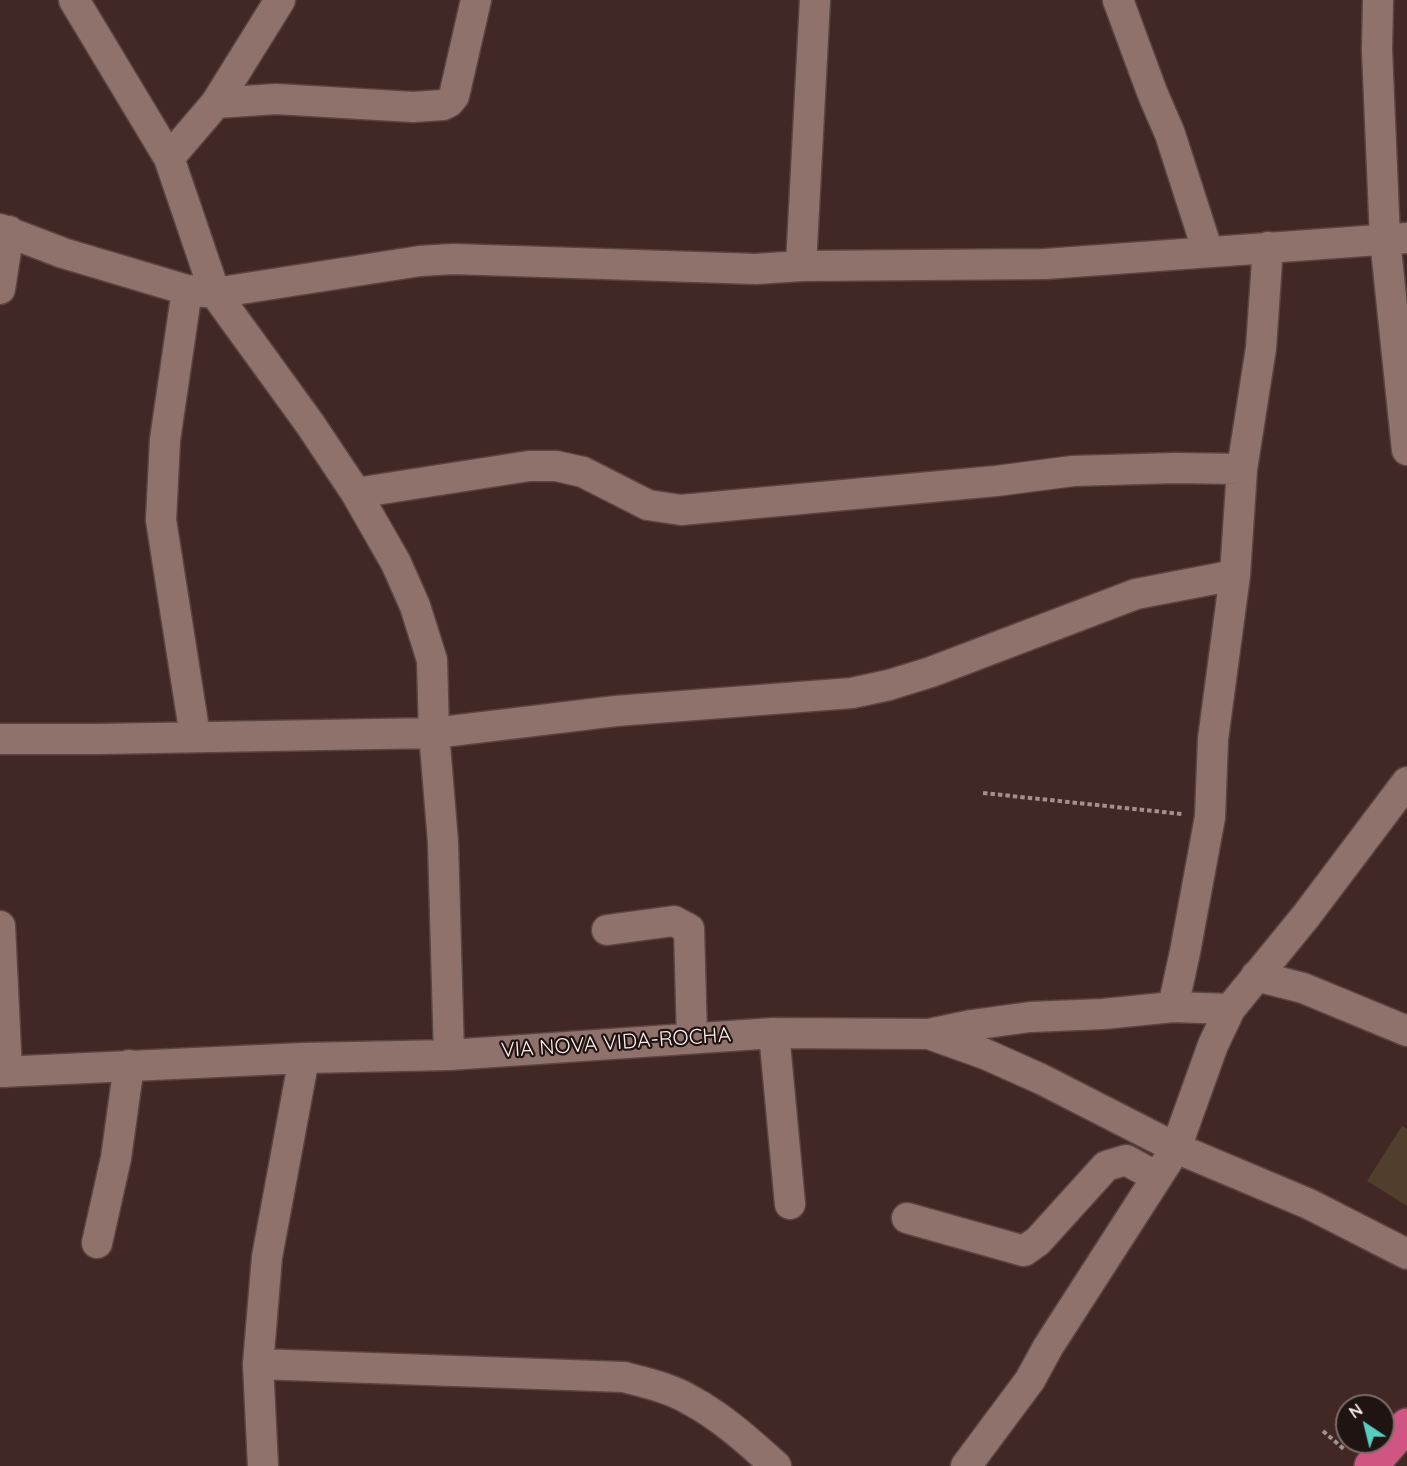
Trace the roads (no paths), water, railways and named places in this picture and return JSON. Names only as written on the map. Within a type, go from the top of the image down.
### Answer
[{"type":"highway","points":[[1371,1466],[1407,1425]]},
{"type":"street","points":[[74,0],[169,158],[201,291],[310,424],[356,493],[396,563],[415,606],[432,660],[434,733],[443,842],[449,1055]]},
{"type":"street","points":[[169,158],[216,103],[280,0]]},
{"type":"street","points":[[216,103],[276,99],[413,107],[443,105],[454,96],[476,0]]},
{"type":"street","points":[[801,266],[815,0]]},
{"type":"street","points":[[1118,0],[1170,134],[1208,252]]},
{"type":"street","points":[[1378,0],[1377,50],[1396,239],[1407,450]]},
{"type":"street","points":[[0,289],[4,230],[63,253],[201,291],[420,261],[453,259],[756,269],[801,266],[1045,264],[1396,239]]},
{"type":"street","points":[[1173,1007],[1210,817],[1213,739],[1235,575],[1242,469],[1259,366],[1268,247]]},
{"type":"street","points":[[195,736],[161,520],[165,440],[201,291]]},
{"type":"street","points":[[356,493],[530,466],[556,466],[583,472],[648,505],[681,510],[996,481],[1073,471],[1242,469]]},
{"type":"street","points":[[0,739],[434,733],[616,711],[852,693],[890,685],[931,672],[1136,594],[1235,575]]},
{"type":"street","points":[[966,1466],[1030,1380],[1048,1347],[1176,1148],[1213,1045],[1230,1009],[1305,916],[1407,782]]},
{"type":"street","points":[[607,930],[674,921],[689,929],[692,1038]]},
{"type":"street","points":[[0,926],[4,1072]]},
{"type":"street","points":[[1256,976],[1303,988],[1407,1031]]},
{"type":"street","name":"VIA NOVA VIDA-ROCHA","points":[[4,1072],[304,1058],[449,1055],[774,1033],[929,1034],[972,1024],[1030,1017],[1103,1014],[1173,1007],[1230,1009]]},
{"type":"street","points":[[774,1033],[789,1204]]},
{"type":"street","points":[[929,1034],[985,1054],[1041,1079],[1176,1148],[1309,1204],[1407,1254]]},
{"type":"street","points":[[263,1466],[258,1364],[267,1257],[304,1058]]},
{"type":"street","points":[[97,1243],[116,1158],[129,1065]]},
{"type":"street","points":[[907,1218],[1024,1251],[1038,1241],[1106,1166],[1126,1160],[1157,1177]]},
{"type":"street","points":[[258,1364],[624,1377],[689,1399],[747,1440],[776,1466]]}]
